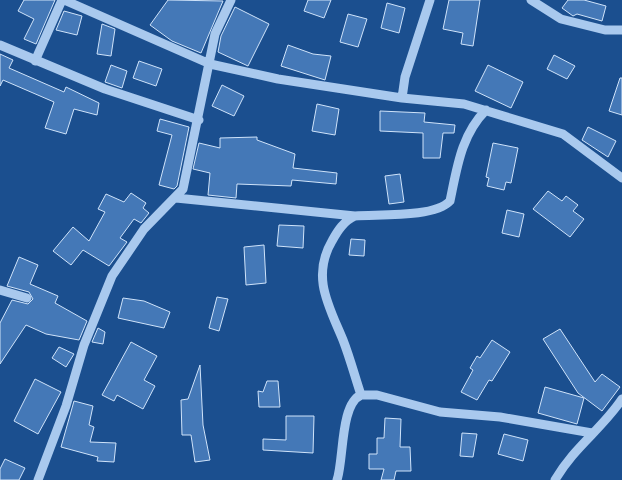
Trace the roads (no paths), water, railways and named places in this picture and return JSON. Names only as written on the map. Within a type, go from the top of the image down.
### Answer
[{"type":"street","points":[[35,61],[63,0],[210,64],[278,79],[402,98],[464,104],[563,134],[622,178]]},
{"type":"street","points":[[38,480],[66,406],[84,345],[112,276],[144,229],[161,210],[176,198],[186,181],[215,34],[231,0]]},
{"type":"street","points":[[402,98],[405,77],[430,0]]},
{"type":"street","points":[[532,0],[561,20],[605,30],[622,30]]},
{"type":"street","points":[[0,45],[106,89],[198,120]]},
{"type":"street","points":[[176,198],[355,216],[426,212],[444,208],[450,201],[464,141],[477,120],[486,110]]},
{"type":"street","points":[[355,216],[347,220],[336,233],[324,255],[322,279],[330,312],[342,339],[361,395]]},
{"type":"street","points":[[0,290],[28,298]]},
{"type":"street","points":[[338,480],[346,420],[352,405],[361,395],[376,395],[440,412],[500,417],[592,433]]},
{"type":"street","points":[[555,480],[566,460],[612,415],[622,398]]}]
